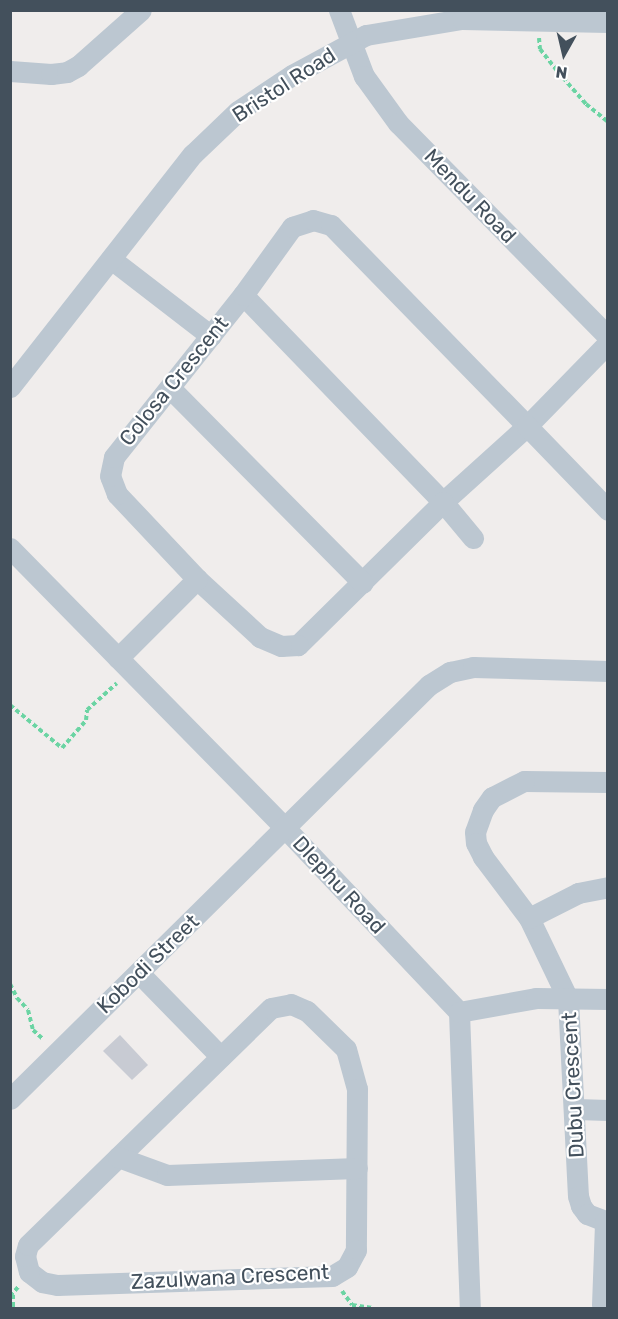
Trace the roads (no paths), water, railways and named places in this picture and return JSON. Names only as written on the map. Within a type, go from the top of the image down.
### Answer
[{"type":"street","points":[[10,71],[51,74],[67,72],[78,66],[141,10]]},
{"type":"street","name":"Mendu Road","points":[[339,10],[364,76],[398,123],[608,337]]},
{"type":"street","name":"Bristol Road","points":[[10,387],[193,154],[238,111],[292,75],[366,35],[462,19],[608,22]]},
{"type":"street","name":"Colosa Crescent","points":[[527,426],[443,502],[363,584],[298,645],[281,646],[260,637],[197,579],[117,494],[110,476],[114,457],[243,295],[292,227],[313,220],[331,225],[605,504]]},
{"type":"street","points":[[111,259],[211,336]]},
{"type":"street","points":[[243,295],[443,502],[473,538]]},
{"type":"street","points":[[527,426],[608,343]]},
{"type":"street","points":[[170,388],[363,584]]},
{"type":"street","name":"Dlephu Road","points":[[10,548],[286,829],[459,1012]]},
{"type":"street","points":[[124,664],[197,579]]},
{"type":"street","name":"Kobodi Street","points":[[10,1099],[286,829],[429,685],[450,672],[473,667],[608,671]]},
{"type":"street","name":"Dubu Crescent","points":[[602,1305],[606,1222],[587,1214],[578,1196],[576,1109],[568,999],[529,918],[483,857],[476,843],[475,832],[483,810],[492,797],[524,781],[608,782]]},
{"type":"street","points":[[529,918],[578,893],[608,887]]},
{"type":"street","points":[[139,973],[221,1057]]},
{"type":"street","points":[[470,1308],[459,1012],[536,998],[608,999]]},
{"type":"street","name":"Zazulwana Crescent","points":[[291,1004],[307,1011],[346,1048],[357,1089],[356,1250],[348,1267],[332,1276],[57,1285],[42,1282],[29,1272],[26,1265],[28,1245],[118,1157],[271,1008],[291,1004]]},
{"type":"street","points":[[576,1109],[608,1110]]},
{"type":"street","points":[[118,1157],[167,1175],[357,1168]]}]
